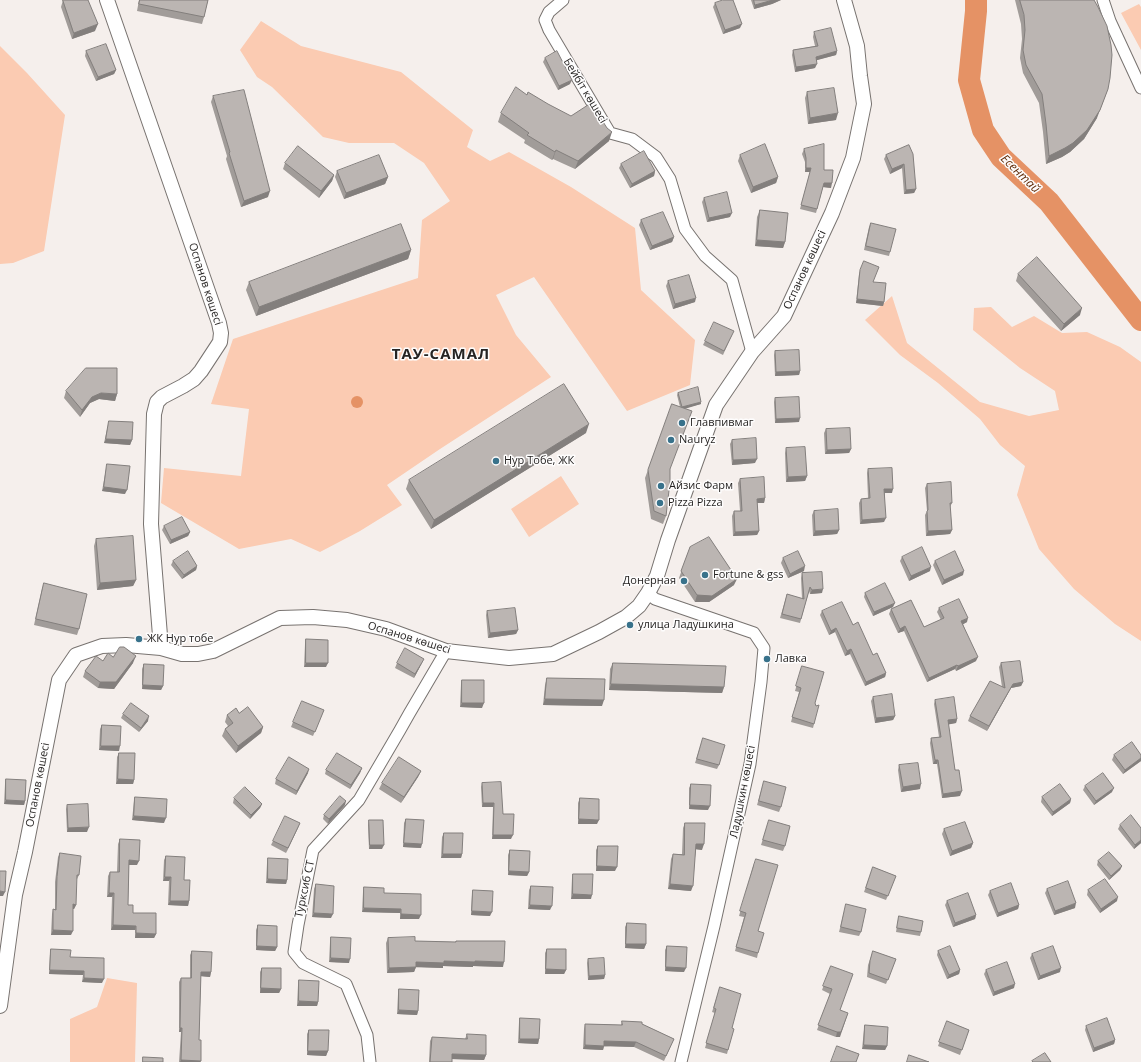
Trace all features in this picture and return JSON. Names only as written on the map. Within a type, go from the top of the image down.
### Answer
[{"type":"street","name":"Оспанов көшесі","points":[[107,0],[219,323],[221,333],[220,342],[201,371],[194,379],[162,397],[157,402],[154,414],[151,524],[161,648]]},
{"type":"street","name":"Бейбіт көшесі","points":[[563,0],[549,12],[545,20],[549,30],[610,133],[632,139],[656,157],[670,179],[686,229],[705,256],[732,280],[752,352]]},
{"type":"street","name":"Оспанов көшесі","points":[[0,1006],[15,895],[59,680],[76,655],[102,646],[126,645],[161,648],[182,654],[198,654],[212,651],[280,618],[313,617],[347,620],[386,629],[446,650],[509,658],[554,654],[626,617],[639,606],[657,576],[668,540],[716,405],[752,352],[784,316],[832,213],[853,158],[864,104],[857,46],[844,0]]},
{"type":"street","points":[[1103,0],[1110,21],[1141,88]]},
{"type":"street","name":"Ладушкин көшесі","points":[[648,593],[655,599],[754,633],[764,648],[750,764],[682,1062]]},
{"type":"street","name":"Турксиб СТ","points":[[370,1062],[367,1035],[346,984],[303,963],[294,952],[298,925],[313,850],[359,800],[446,650]]},
{"type":"shaded area","points":[[1139,4],[1141,7],[1141,50],[1121,13]]},
{"type":"shaded area","points":[[261,21],[301,46],[401,72],[473,130],[467,147],[490,161],[509,152],[571,187],[635,228],[641,290],[695,340],[690,385],[627,411],[534,277],[496,295],[516,335],[551,377],[387,485],[402,505],[360,531],[320,552],[291,539],[239,549],[161,503],[164,468],[241,476],[249,409],[211,404],[233,339],[418,278],[422,220],[450,201],[424,163],[394,143],[349,143],[323,137],[272,87],[257,77],[240,50]]},
{"type":"shaded area","points":[[0,46],[65,115],[44,251],[13,263],[0,264]]},
{"type":"shaded area","points":[[892,296],[907,343],[980,402],[1029,416],[1059,410],[1055,391],[1020,368],[973,330],[974,308],[991,307],[1012,327],[1034,316],[1062,333],[1087,332],[1120,347],[1141,362],[1141,641],[1115,624],[1074,589],[1039,549],[1017,495],[1025,466],[1000,445],[980,419],[938,383],[900,355],[865,320]]},
{"type":"shaded area","points":[[359,396],[362,397],[362,407],[355,408],[352,407],[351,400],[352,397]]},
{"type":"shaded area","points":[[561,476],[579,504],[529,537],[511,509]]},
{"type":"shaded area","points":[[107,978],[137,983],[135,1062],[70,1062],[70,1019],[97,1007]]},
{"type":"building","points":[[63,0],[88,0],[98,24],[74,33]]},
{"type":"building","points":[[140,0],[208,0],[204,17],[139,4]]},
{"type":"building","points":[[723,0],[733,0],[742,24],[725,30],[715,3]]},
{"type":"building","points":[[754,0],[773,0],[755,5]]},
{"type":"building","points":[[1020,0],[1094,0],[1107,26],[1111,45],[1112,55],[1110,78],[1108,89],[1100,110],[1087,130],[1073,143],[1049,156],[1042,94],[1026,65],[1023,50],[1025,30],[1024,15]]},
{"type":"building","points":[[831,28],[837,51],[816,57],[817,64],[796,67],[793,50],[818,46],[814,32]]},
{"type":"building","points":[[106,44],[116,70],[98,77],[86,51]]},
{"type":"building","points":[[557,51],[572,80],[559,86],[545,58]]},
{"type":"building","points":[[516,87],[527,95],[528,92],[571,116],[591,103],[607,128],[612,132],[578,161],[556,150],[555,152],[527,135],[529,133],[501,113]]},
{"type":"building","points":[[834,88],[838,113],[810,118],[807,92]]},
{"type":"building","points":[[244,90],[270,191],[244,201],[213,96]]},
{"type":"building","points":[[765,144],[778,177],[753,187],[740,155]]},
{"type":"building","points":[[824,144],[824,170],[833,170],[832,183],[824,183],[817,209],[801,205],[811,168],[806,168],[804,149]]},
{"type":"building","points":[[909,145],[913,154],[916,189],[906,190],[904,164],[892,169],[886,155]]},
{"type":"building","points":[[298,146],[334,175],[321,191],[285,163]]},
{"type":"building","points":[[644,151],[655,171],[632,184],[621,164]]},
{"type":"building","points":[[379,155],[388,177],[346,193],[337,171]]},
{"type":"building","points":[[727,192],[732,213],[709,218],[704,198]]},
{"type":"building","points":[[760,210],[788,213],[785,242],[757,240]]},
{"type":"building","points":[[663,212],[674,237],[652,246],[641,220]]},
{"type":"building","points":[[871,223],[896,229],[890,252],[866,246]]},
{"type":"building","points":[[401,224],[411,250],[259,307],[249,282]]},
{"type":"building","points":[[1037,257],[1082,308],[1064,324],[1018,274]]},
{"type":"building","points":[[864,261],[879,267],[873,282],[886,283],[884,302],[857,299],[860,270]]},
{"type":"building","points":[[689,275],[696,298],[675,304],[668,281]]},
{"type":"building","points":[[714,322],[734,331],[724,351],[705,341]]},
{"type":"building","points":[[799,350],[800,371],[776,372],[775,351]]},
{"type":"building","points":[[86,368],[117,368],[117,394],[101,393],[92,397],[82,410],[66,391]]},
{"type":"building","name":"Нур Тобе, ЖК","points":[[564,384],[589,424],[434,520],[409,480]]},
{"type":"building","points":[[698,387],[701,402],[682,407],[678,393]]},
{"type":"building","points":[[799,397],[800,418],[776,419],[775,398]]},
{"type":"building","points":[[672,404],[692,411],[670,469],[666,516],[654,511],[648,470]]},
{"type":"building","points":[[109,421],[133,422],[132,440],[106,439]]},
{"type":"building","points":[[850,428],[851,449],[827,450],[826,429]]},
{"type":"building","points":[[756,438],[757,459],[733,460],[732,440]]},
{"type":"building","points":[[805,447],[807,476],[788,477],[786,448]]},
{"type":"building","points":[[107,464],[130,466],[127,490],[104,487]]},
{"type":"building","points":[[892,468],[893,489],[884,489],[886,518],[862,520],[861,499],[870,498],[868,469]]},
{"type":"building","points":[[764,477],[765,498],[757,499],[759,531],[735,532],[734,511],[742,511],[740,479]]},
{"type":"building","points":[[951,482],[952,503],[950,503],[952,530],[928,531],[927,484]]},
{"type":"building","points":[[838,509],[839,530],[815,531],[814,511]]},
{"type":"building","points":[[182,517],[190,532],[171,540],[164,526]]},
{"type":"building","points":[[133,536],[136,580],[100,583],[96,539]]},
{"type":"building","points":[[709,537],[737,579],[712,596],[697,595],[681,571],[690,547]]},
{"type":"building","points":[[922,547],[931,567],[911,576],[902,557]]},
{"type":"building","points":[[188,551],[197,566],[184,575],[173,561]]},
{"type":"building","points":[[798,551],[805,566],[790,574],[783,558]]},
{"type":"building","points":[[955,551],[964,571],[944,580],[935,561]]},
{"type":"building","points":[[822,572],[823,589],[812,590],[810,587],[801,619],[782,614],[787,594],[804,599],[802,573]]},
{"type":"building","points":[[44,583],[87,594],[79,629],[36,619]]},
{"type":"building","points":[[885,583],[895,603],[874,612],[865,593]]},
{"type":"building","points":[[959,599],[968,618],[961,621],[978,657],[929,678],[905,626],[900,629],[891,609],[911,600],[924,627],[944,618],[939,608]]},
{"type":"building","points":[[842,602],[853,625],[858,622],[873,655],[877,653],[886,673],[866,682],[851,649],[847,651],[836,628],[831,631],[822,611]]},
{"type":"building","points":[[515,608],[518,630],[490,633],[487,611]]},
{"type":"building","points":[[306,639],[328,640],[328,663],[306,663]]},
{"type":"building","points":[[120,647],[124,647],[136,656],[116,682],[100,682],[85,671],[96,656],[103,661],[108,653],[113,657]]},
{"type":"building","points":[[405,648],[424,659],[415,674],[397,663]]},
{"type":"building","points":[[1020,661],[1023,682],[1013,684],[989,726],[970,716],[990,681],[1005,688],[1001,663]]},
{"type":"building","points":[[613,663],[726,666],[724,687],[611,684]]},
{"type":"building","points":[[144,664],[164,665],[163,686],[143,685]]},
{"type":"building","points":[[802,666],[824,672],[815,703],[816,706],[819,705],[814,724],[792,717],[801,688],[796,686]]},
{"type":"building","points":[[547,678],[605,679],[604,700],[545,699]]},
{"type":"building","points":[[462,680],[484,680],[484,703],[462,703]]},
{"type":"building","points":[[892,694],[895,716],[876,718],[873,697]]},
{"type":"building","points":[[954,697],[957,719],[948,720],[955,770],[959,770],[962,791],[943,794],[938,760],[935,760],[931,738],[941,737],[935,700]]},
{"type":"building","points":[[302,701],[324,710],[315,732],[293,722]]},
{"type":"building","points":[[131,703],[149,716],[141,728],[123,714]]},
{"type":"building","points":[[248,707],[263,727],[238,746],[225,729],[233,723],[227,715],[236,708],[239,713]]},
{"type":"building","points":[[102,725],[121,726],[120,746],[101,746]]},
{"type":"building","points":[[703,738],[725,745],[719,765],[697,759]]},
{"type":"building","points":[[1132,742],[1141,755],[1141,758],[1125,770],[1114,755]]},
{"type":"building","points":[[119,753],[135,753],[134,780],[118,779]]},
{"type":"building","points":[[337,753],[362,768],[351,785],[326,770]]},
{"type":"building","points":[[289,757],[309,769],[297,791],[276,779]]},
{"type":"building","points":[[399,757],[421,771],[404,797],[382,783]]},
{"type":"building","points":[[918,763],[921,784],[903,787],[899,765]]},
{"type":"building","points":[[1103,773],[1114,788],[1096,801],[1085,786]]},
{"type":"building","points":[[6,779],[26,780],[25,801],[6,800]]},
{"type":"building","points":[[764,781],[786,787],[781,807],[759,801]]},
{"type":"building","points":[[501,782],[503,814],[514,814],[513,835],[493,835],[494,803],[483,803],[482,783]]},
{"type":"building","points":[[691,784],[711,785],[710,806],[690,805]]},
{"type":"building","points":[[1060,784],[1071,799],[1053,812],[1042,797]]},
{"type":"building","points":[[245,787],[262,804],[251,815],[234,798]]},
{"type":"building","points":[[340,796],[346,801],[329,819],[324,815]]},
{"type":"building","points":[[135,797],[167,799],[166,818],[134,816]]},
{"type":"building","points":[[580,798],[599,799],[599,820],[579,819]]},
{"type":"building","points":[[88,804],[89,827],[68,828],[67,805]]},
{"type":"building","points":[[1131,815],[1141,828],[1141,840],[1135,845],[1120,825]]},
{"type":"building","points":[[285,816],[300,823],[288,848],[273,841]]},
{"type":"building","points":[[406,819],[424,820],[422,844],[404,843]]},
{"type":"building","points":[[369,820],[383,820],[384,845],[370,845]]},
{"type":"building","points":[[769,820],[790,826],[785,846],[763,840]]},
{"type":"building","points":[[965,822],[973,843],[952,851],[944,829]]},
{"type":"building","points":[[685,823],[705,823],[704,844],[696,844],[693,886],[670,884],[673,854],[684,855]]},
{"type":"building","points":[[444,833],[463,833],[462,854],[443,854]]},
{"type":"building","points":[[120,839],[140,840],[139,861],[129,860],[128,905],[133,905],[133,913],[156,913],[156,934],[136,933],[136,926],[113,925],[114,893],[109,893],[110,872],[119,872]]},
{"type":"building","points":[[598,846],[618,846],[617,867],[597,866]]},
{"type":"building","points":[[510,850],[530,851],[529,872],[509,871]]},
{"type":"building","points":[[1109,852],[1122,866],[1111,876],[1098,861]]},
{"type":"building","points":[[60,853],[81,856],[79,875],[77,875],[76,905],[73,904],[73,931],[53,930],[53,909],[56,910],[57,877]]},
{"type":"building","points":[[166,856],[185,857],[184,880],[190,880],[189,901],[170,901],[171,877],[165,877]]},
{"type":"building","points":[[268,858],[288,859],[287,880],[268,879]]},
{"type":"building","points":[[756,859],[778,865],[758,931],[764,933],[758,953],[736,947],[746,913],[740,911]]},
{"type":"building","points":[[873,867],[896,876],[888,896],[866,888]]},
{"type":"building","points":[[0,871],[6,871],[5,892],[0,891]]},
{"type":"building","points":[[573,874],[593,874],[592,895],[573,894]]},
{"type":"building","points":[[1105,879],[1118,897],[1101,909],[1088,890]]},
{"type":"building","points":[[1068,881],[1076,903],[1055,911],[1047,889]]},
{"type":"building","points":[[1011,883],[1019,905],[998,913],[990,891]]},
{"type":"building","points":[[316,884],[334,886],[333,914],[314,913]]},
{"type":"building","points":[[531,886],[553,887],[552,906],[530,905]]},
{"type":"building","points":[[364,887],[384,888],[384,893],[421,894],[421,915],[401,914],[401,909],[364,908]]},
{"type":"building","points":[[473,890],[493,891],[492,912],[472,911]]},
{"type":"building","points":[[968,893],[976,915],[955,923],[947,901]]},
{"type":"building","points":[[846,904],[866,909],[861,932],[841,927]]},
{"type":"building","points":[[899,916],[923,921],[921,932],[897,928]]},
{"type":"building","points":[[627,923],[646,924],[646,944],[626,944]]},
{"type":"building","points":[[258,925],[277,926],[277,947],[257,946]]},
{"type":"building","points":[[331,937],[351,938],[350,959],[331,958]]},
{"type":"building","points":[[415,937],[415,941],[505,941],[504,962],[416,962],[416,967],[389,968],[388,938]]},
{"type":"building","points":[[667,946],[687,947],[686,968],[666,967]]},
{"type":"building","points":[[950,946],[960,970],[949,975],[938,951]]},
{"type":"building","points":[[1053,946],[1061,968],[1040,976],[1032,954]]},
{"type":"building","points":[[51,949],[71,950],[70,957],[104,958],[104,979],[84,978],[84,971],[50,970]]},
{"type":"building","points":[[547,949],[566,949],[566,970],[546,969]]},
{"type":"building","points":[[192,951],[212,952],[211,972],[201,972],[199,1040],[201,1040],[201,1061],[181,1060],[181,978],[191,978]]},
{"type":"building","points":[[873,951],[896,959],[888,980],[869,973]]},
{"type":"building","points":[[604,958],[605,975],[589,976],[588,959]]},
{"type":"building","points":[[1007,962],[1015,984],[994,992],[986,970]]},
{"type":"building","points":[[831,966],[853,974],[840,1010],[848,1013],[841,1032],[818,1025],[832,989],[823,986]]},
{"type":"building","points":[[262,968],[281,968],[281,989],[261,988]]},
{"type":"building","points":[[299,980],[319,981],[318,1002],[299,1001]]},
{"type":"building","points":[[720,987],[741,994],[728,1050],[706,1043],[716,1009],[714,1008]]},
{"type":"building","points":[[399,989],[419,990],[418,1011],[399,1010]]},
{"type":"building","points":[[520,1018],[540,1019],[539,1039],[520,1039]]},
{"type":"building","points":[[1107,1018],[1115,1040],[1094,1048],[1086,1026]]},
{"type":"building","points":[[622,1021],[642,1022],[642,1024],[674,1039],[666,1056],[636,1042],[604,1041],[604,1046],[585,1045],[585,1024],[622,1025]]},
{"type":"building","points":[[947,1021],[969,1030],[962,1050],[939,1042]]},
{"type":"building","points":[[865,1025],[888,1027],[887,1046],[864,1045]]},
{"type":"building","points":[[309,1030],[329,1030],[328,1051],[308,1051]]},
{"type":"building","points":[[467,1034],[486,1035],[486,1055],[452,1054],[452,1062],[430,1062],[432,1037],[467,1039]]},
{"type":"building","points":[[837,1046],[859,1054],[856,1062],[831,1062]]},
{"type":"building","points":[[1045,1053],[1051,1062],[1032,1061]]},
{"type":"building","points":[[909,1055],[929,1062],[907,1062]]},
{"type":"building","points":[[143,1057],[163,1058],[163,1062],[143,1062]]},
{"type":"waterway","name":"Есентай","points":[[976,0],[969,80],[983,130],[1001,157],[1049,202],[1141,320]]},
{"type":"place","name":"Главпивмаг","points":[[682,423]]},
{"type":"place","name":"Nauryz","points":[[671,440]]},
{"type":"place","name":"Нур Тобе, ЖК","points":[[496,461]]},
{"type":"place","name":"Айзис Фарм","points":[[661,486]]},
{"type":"place","name":"Pizza Pizza","points":[[660,503]]},
{"type":"place","name":"Fortune & gss","points":[[705,575]]},
{"type":"place","name":"Донерная","points":[[684,581]]},
{"type":"place","name":"улица Ладушкина","points":[[630,625]]},
{"type":"place","name":"ЖК Нур тобе","points":[[139,639]]},
{"type":"place","name":"Лавка","points":[[767,659]]},
{"type":"district","name":"ТАУ-САМАЛ","points":[[441,355]]}]
